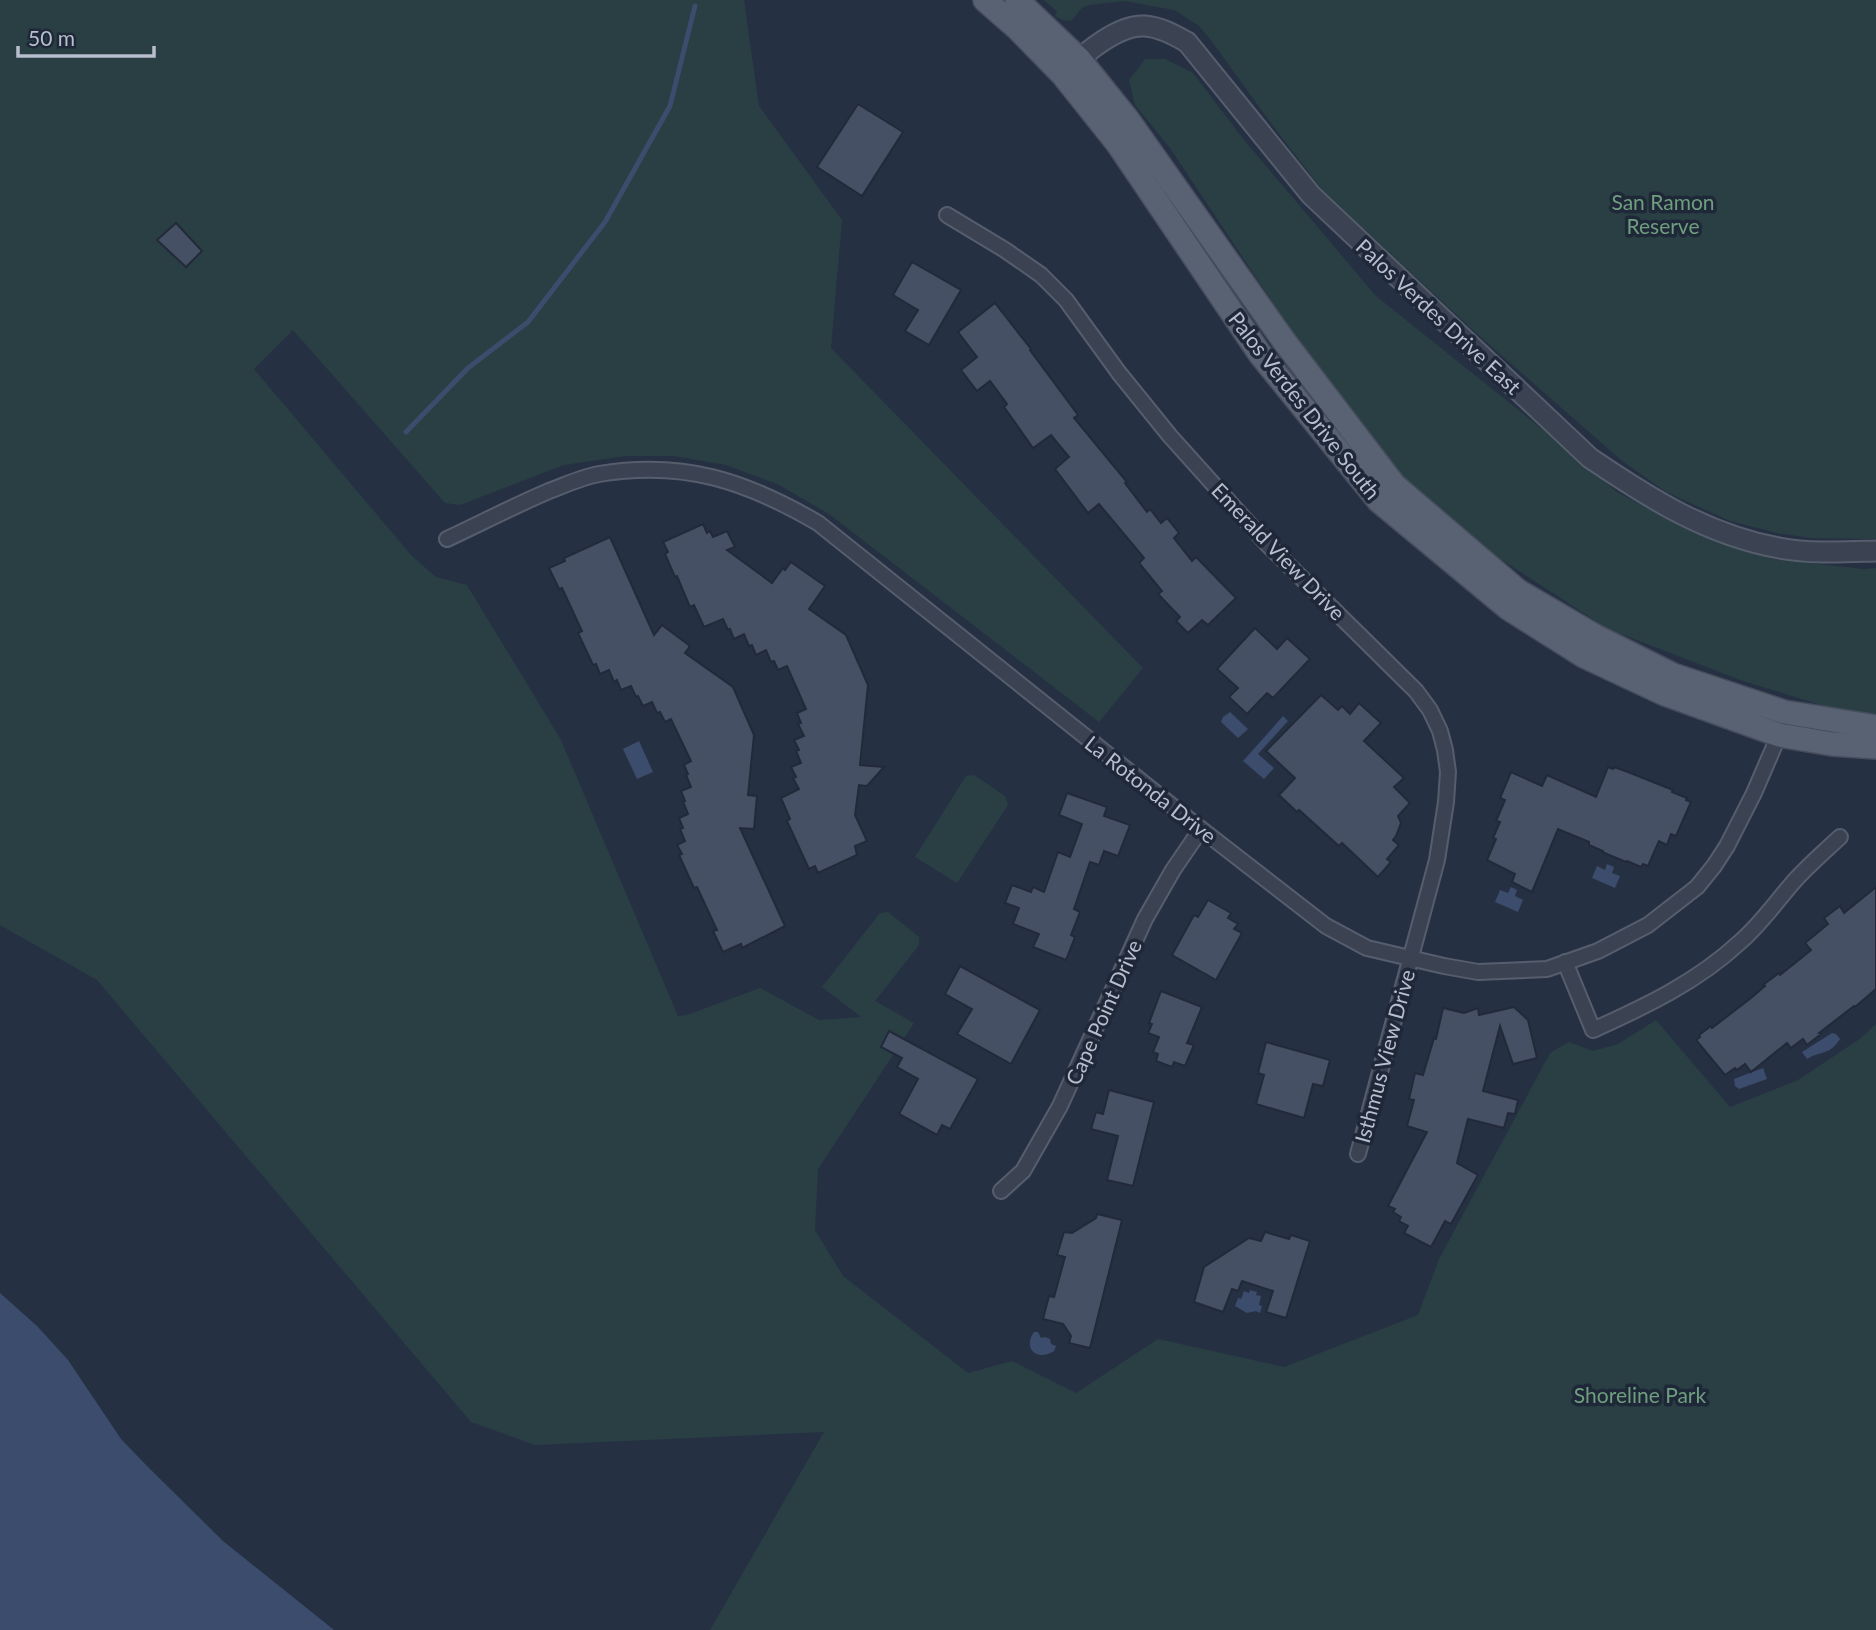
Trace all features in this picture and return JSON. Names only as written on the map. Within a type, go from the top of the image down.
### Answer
[{"type":"main road","name":"Palos Verdes Drive South","points":[[985,0],[1017,28],[1071,67],[1128,120],[1284,341],[1394,485],[1518,591],[1595,636],[1673,675],[1784,712],[1876,727]]},
{"type":"main road","name":"Palos Verdes Drive South","points":[[1017,0],[1071,67],[1118,144],[1260,354],[1378,501],[1508,608],[1584,656],[1665,694],[1779,735],[1832,744],[1876,747]]},
{"type":"street","name":"Palos Verdes Drive East","points":[[1071,67],[1112,36],[1131,27],[1154,27],[1186,42],[1311,195],[1590,458],[1642,493],[1707,527],[1740,539],[1780,548],[1825,553],[1876,551]]},
{"type":"street","name":"Emerald View Drive","points":[[947,215],[1041,275],[1066,300],[1119,373],[1170,436],[1267,544],[1379,653],[1416,691],[1430,710],[1445,750],[1448,772],[1446,802],[1437,860],[1410,959]]},
{"type":"street","name":"La Rotonda Drive","points":[[447,539],[519,504],[568,483],[598,474],[662,470],[715,478],[751,489],[818,523],[1326,926],[1367,948],[1478,972],[1547,969],[1598,951],[1648,925],[1697,887],[1727,846],[1754,793],[1779,735],[1784,712]]},
{"type":"street","name":"Cape Point Drive","points":[[1002,1191],[1023,1171],[1060,1106],[1145,919],[1173,870],[1201,829]]},
{"type":"street","points":[[1565,962],[1593,1030],[1659,999],[1702,974],[1740,943],[1772,910],[1797,878],[1840,837]]},
{"type":"street","name":"Isthmus View Drive","points":[[1358,1154],[1410,959]]},
{"type":"green space","name":"Shoreline Park","points":[[0,0],[744,0],[759,106],[842,220],[831,348],[1143,668],[1099,722],[829,514],[779,485],[726,465],[674,456],[625,456],[564,465],[460,505],[445,503],[293,330],[254,369],[411,555],[436,577],[467,585],[561,740],[678,1016],[760,988],[819,1020],[861,1017],[822,987],[880,913],[888,912],[919,937],[919,945],[875,1001],[914,1023],[818,1169],[815,1230],[843,1276],[968,1373],[1012,1361],[1076,1393],[1158,1339],[1284,1367],[1418,1315],[1439,1259],[1550,1053],[1569,1042],[1593,1051],[1618,1044],[1656,1020],[1730,1107],[1798,1080],[1861,1038],[1876,1024],[1876,1630],[710,1630],[824,1432],[535,1445],[471,1422],[97,980],[0,925]]},
{"type":"green space","name":"San Ramon Reserve","points":[[1044,0],[1876,0],[1876,539],[1811,538],[1777,533],[1730,521],[1666,492],[1621,460],[1475,332],[1323,191],[1199,26],[1174,10],[1125,1],[1089,5],[1082,8],[1071,21],[1062,20],[1055,16],[1057,12]]},
{"type":"green space","points":[[1145,59],[1165,59],[1193,73],[1244,140],[1376,296],[1617,492],[1692,532],[1774,559],[1863,569],[1876,568],[1876,717],[1854,715],[1743,681],[1608,629],[1453,528],[1388,462],[1335,396],[1170,148],[1135,105],[1129,80]]},
{"type":"green space","points":[[974,775],[1005,796],[1008,805],[957,883],[915,857],[966,776]]},
{"type":"water","points":[[1230,712],[1248,729],[1238,738],[1221,722]]},
{"type":"water","points":[[1283,716],[1288,721],[1258,754],[1274,768],[1264,779],[1243,761]]},
{"type":"water","points":[[639,741],[653,772],[637,779],[623,749]]},
{"type":"water","points":[[1607,864],[1614,867],[1612,873],[1620,876],[1615,888],[1592,878],[1597,866],[1605,870]]},
{"type":"water","points":[[1511,887],[1517,890],[1515,896],[1523,900],[1518,912],[1495,902],[1500,890],[1508,893]]},
{"type":"water","points":[[1832,1033],[1840,1039],[1836,1044],[1829,1050],[1807,1059],[1802,1052]]},
{"type":"water","points":[[1763,1068],[1767,1079],[1739,1089],[1735,1086],[1734,1079]]},
{"type":"water","points":[[1250,1290],[1261,1296],[1260,1313],[1247,1313],[1235,1306],[1244,1291],[1249,1293]]},
{"type":"water","points":[[0,1293],[37,1326],[68,1360],[121,1439],[148,1467],[223,1541],[334,1630],[0,1630]]},
{"type":"water","points":[[1034,1332],[1038,1332],[1041,1338],[1050,1339],[1051,1344],[1056,1346],[1054,1351],[1042,1355],[1034,1352],[1030,1344]]},
{"type":"building","points":[[858,104],[903,132],[862,196],[817,167]]},
{"type":"building","points":[[176,223],[202,251],[186,267],[157,240]]},
{"type":"building","points":[[912,262],[961,290],[929,345],[905,331],[918,310],[893,295]]},
{"type":"building","points":[[995,303],[1078,415],[1074,418],[1127,482],[1125,483],[1147,512],[1150,509],[1161,523],[1167,518],[1179,533],[1174,538],[1192,561],[1196,557],[1236,598],[1208,625],[1202,620],[1188,633],[1176,621],[1180,617],[1158,594],[1162,591],[1139,563],[1144,558],[1099,504],[1088,513],[1055,469],[1069,457],[1051,435],[1033,448],[1004,407],[1007,404],[990,381],[977,391],[961,370],[977,357],[958,332]]},
{"type":"building","points":[[703,524],[707,533],[710,531],[713,537],[727,531],[735,547],[727,550],[772,583],[791,562],[825,586],[809,609],[846,635],[868,685],[860,765],[884,767],[867,786],[859,785],[855,815],[867,841],[855,846],[857,855],[818,873],[815,866],[809,869],[787,821],[790,819],[781,798],[799,789],[791,767],[801,763],[794,740],[804,736],[798,724],[801,723],[797,713],[806,709],[787,666],[778,670],[766,650],[756,655],[744,634],[734,639],[723,619],[704,627],[694,605],[690,607],[665,554],[668,552],[663,542]]},
{"type":"building","points":[[610,537],[654,635],[662,625],[690,646],[685,653],[733,687],[754,735],[748,795],[757,796],[754,829],[740,828],[785,926],[742,948],[741,944],[723,952],[713,931],[717,930],[679,855],[682,854],[677,845],[685,841],[679,818],[688,814],[681,791],[691,787],[684,765],[691,761],[671,719],[665,722],[652,702],[643,706],[631,686],[621,690],[609,670],[600,674],[578,633],[582,631],[562,588],[559,589],[549,568],[565,561],[564,558]]},
{"type":"building","points":[[1255,628],[1277,649],[1287,638],[1310,659],[1273,698],[1267,693],[1247,714],[1229,697],[1238,688],[1217,669]]},
{"type":"building","points":[[1321,695],[1338,710],[1342,706],[1350,714],[1359,703],[1381,723],[1364,741],[1404,778],[1394,787],[1410,803],[1398,816],[1401,823],[1393,840],[1399,845],[1387,859],[1391,862],[1378,877],[1342,843],[1339,846],[1279,795],[1295,778],[1266,751]]},
{"type":"building","points":[[1608,767],[1673,790],[1672,792],[1691,802],[1676,836],[1671,834],[1667,845],[1659,841],[1648,866],[1643,864],[1641,867],[1626,862],[1558,829],[1532,892],[1512,882],[1515,874],[1487,860],[1500,822],[1496,821],[1505,800],[1500,798],[1511,772],[1542,786],[1547,775],[1596,797]]},
{"type":"building","points":[[1067,793],[1107,807],[1104,816],[1130,825],[1118,856],[1104,851],[1099,865],[1090,862],[1074,909],[1080,912],[1071,935],[1075,937],[1066,960],[1033,947],[1039,934],[1013,924],[1019,908],[1005,903],[1012,885],[1031,892],[1033,887],[1044,892],[1058,852],[1070,857],[1082,824],[1059,815]]},
{"type":"building","points":[[1876,887],[1876,989],[1807,1045],[1803,1039],[1791,1048],[1787,1043],[1751,1072],[1745,1064],[1725,1075],[1696,1040],[1699,1035],[1711,1026],[1712,1028],[1765,986],[1763,985],[1811,950],[1805,943],[1828,924],[1824,918],[1840,906],[1844,913]]},
{"type":"building","points":[[1208,900],[1231,913],[1228,918],[1238,924],[1234,929],[1242,933],[1216,980],[1172,955],[1194,915],[1198,917]]},
{"type":"building","points":[[960,966],[1040,1010],[1011,1064],[957,1034],[972,1009],[945,994]]},
{"type":"building","points":[[1161,991],[1202,1007],[1187,1043],[1194,1045],[1185,1066],[1174,1062],[1172,1067],[1156,1061],[1158,1054],[1153,1052],[1159,1037],[1148,1033],[1152,1024],[1149,1023]]},
{"type":"building","points":[[1514,1007],[1528,1020],[1537,1058],[1513,1064],[1500,1026],[1483,1091],[1518,1100],[1515,1114],[1508,1113],[1504,1128],[1468,1119],[1457,1163],[1478,1175],[1451,1224],[1445,1221],[1431,1247],[1404,1233],[1408,1226],[1399,1221],[1401,1217],[1393,1212],[1395,1209],[1388,1206],[1427,1132],[1407,1126],[1414,1100],[1409,1099],[1415,1073],[1423,1075],[1434,1038],[1436,1039],[1443,1008],[1464,1013],[1478,1008],[1479,1015]]},
{"type":"building","points":[[889,1031],[978,1079],[950,1129],[942,1125],[937,1135],[899,1114],[918,1079],[897,1067],[902,1058],[881,1047]]},
{"type":"building","points":[[1266,1042],[1330,1060],[1323,1086],[1313,1084],[1304,1118],[1256,1104],[1264,1075],[1258,1073]]},
{"type":"building","points":[[1109,1090],[1154,1102],[1133,1186],[1107,1180],[1118,1136],[1091,1129],[1096,1112],[1103,1114]]},
{"type":"building","points":[[1097,1214],[1122,1220],[1090,1348],[1069,1343],[1071,1336],[1063,1324],[1043,1319],[1049,1296],[1054,1297],[1065,1257],[1057,1255],[1064,1232],[1072,1233],[1096,1218]]},
{"type":"building","points":[[1265,1232],[1289,1239],[1291,1235],[1310,1241],[1286,1318],[1266,1312],[1273,1291],[1242,1281],[1238,1291],[1232,1289],[1223,1312],[1194,1302],[1204,1267],[1249,1238],[1261,1241]]},
{"type":"waterway","points":[[406,432],[468,368],[528,322],[605,222],[670,106],[695,6]]}]
